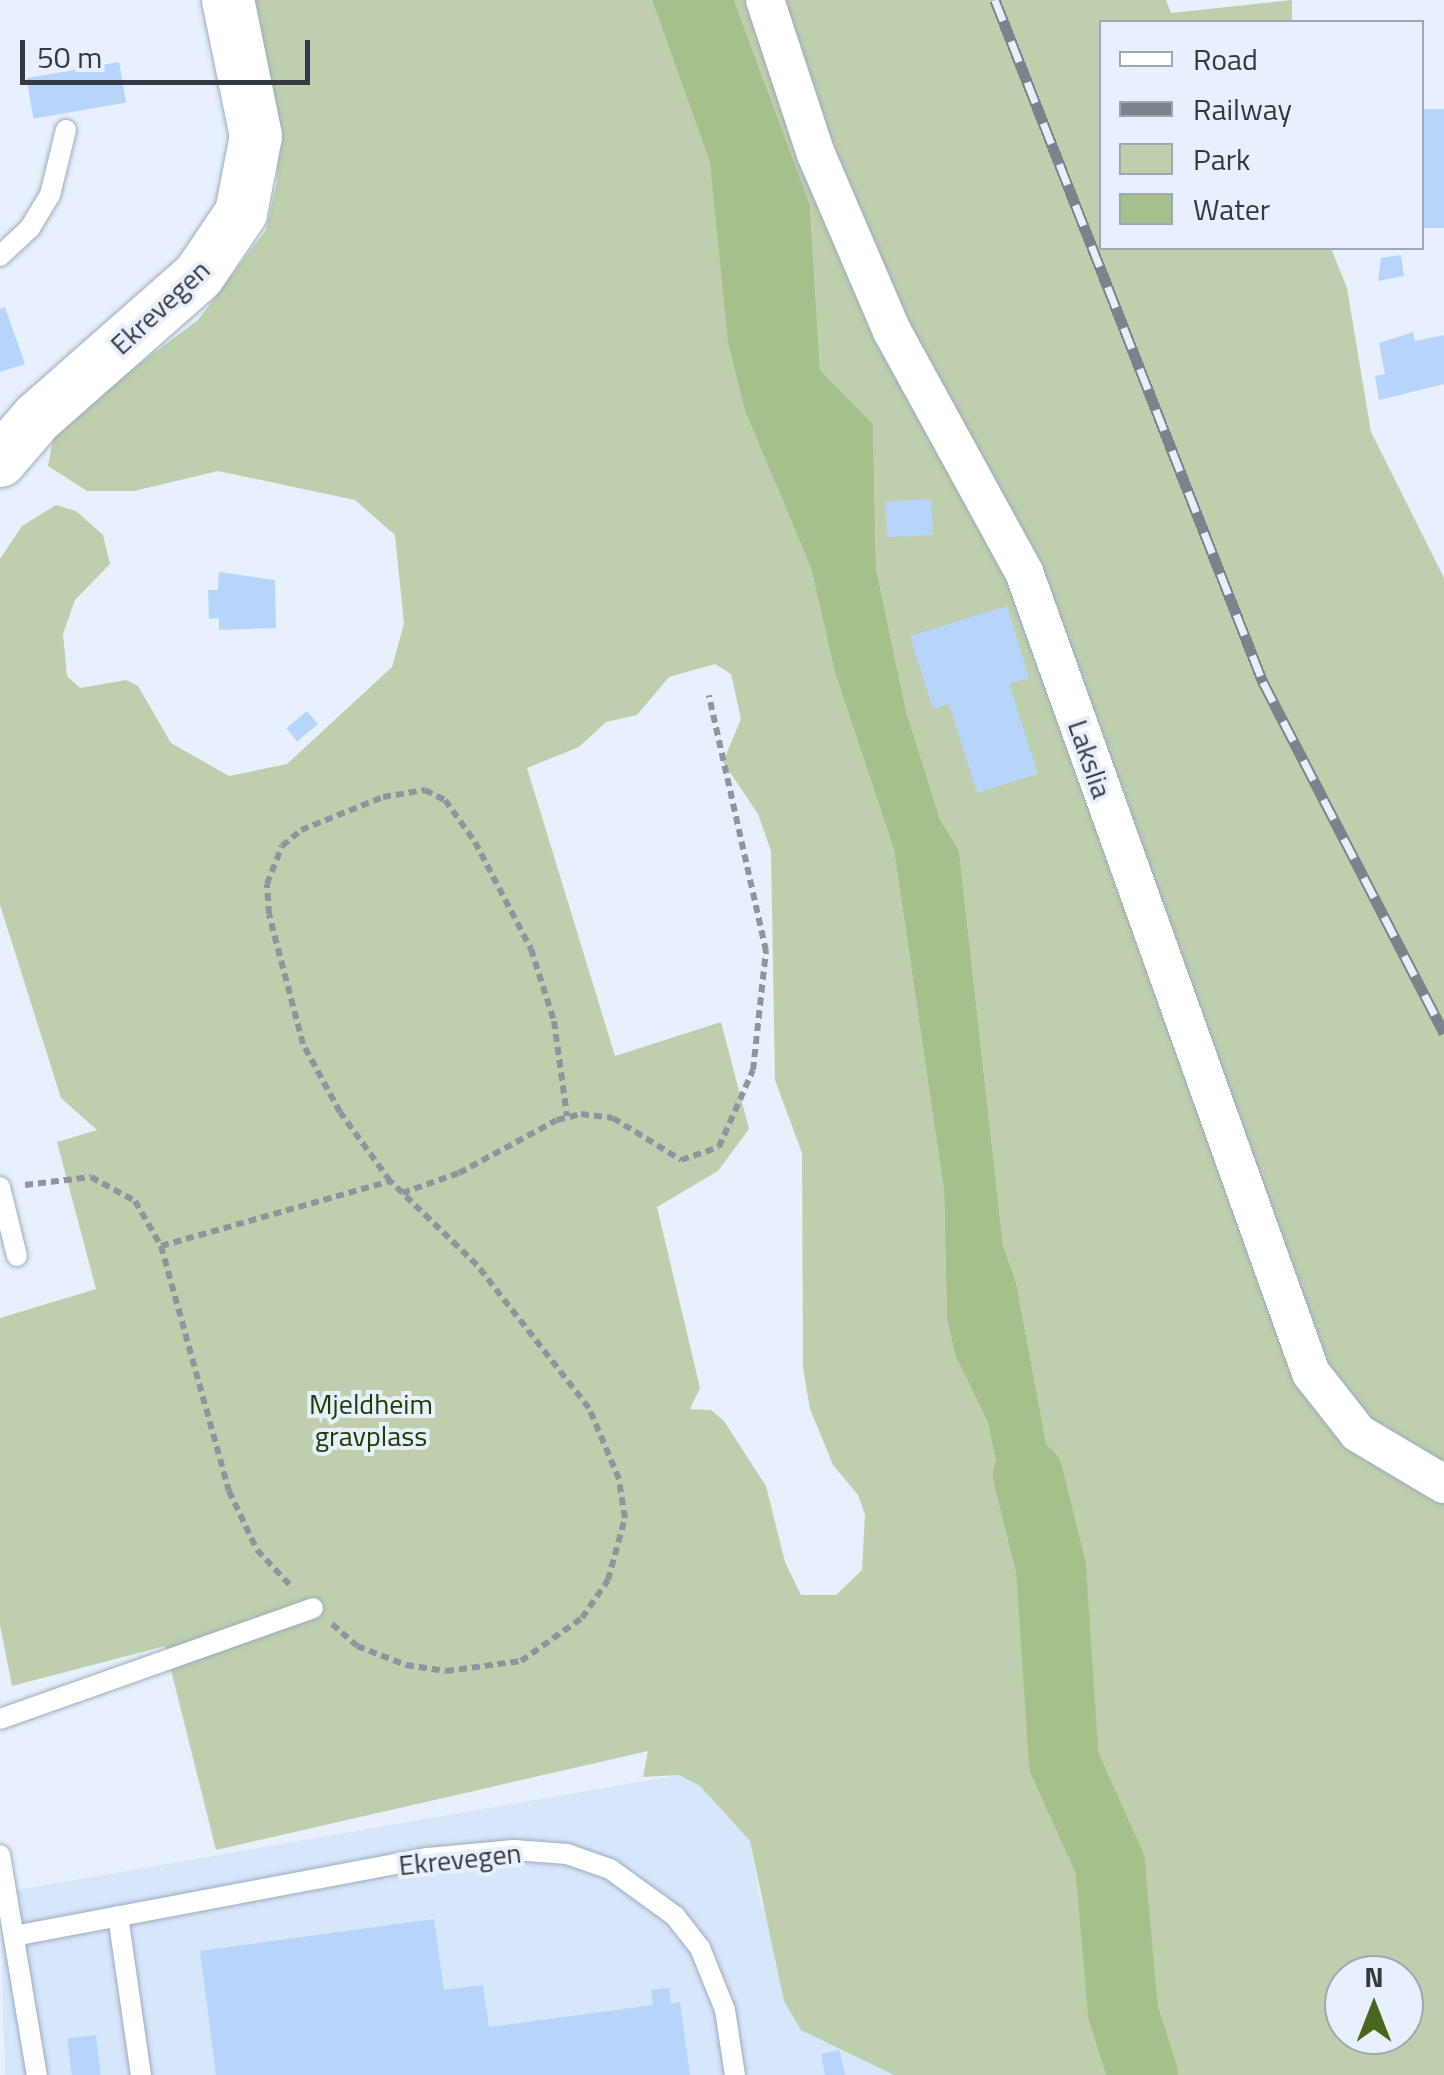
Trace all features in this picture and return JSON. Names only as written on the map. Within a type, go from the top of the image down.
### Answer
[{"type":"main road","name":"Ekrevegen","points":[[0,461],[37,418],[199,276],[240,213],[255,164],[256,136],[228,0]]},
{"type":"street","name":"Lakslia","points":[[765,0],[816,154],[869,282],[1024,572],[1311,1373],[1358,1433],[1444,1484]]},
{"type":"lane","points":[[0,256],[30,228],[50,194],[66,130]]},
{"type":"lane","points":[[0,1188],[17,1256]]},
{"type":"lane","points":[[0,1719],[313,1608]]},
{"type":"lane","name":"Ekrevegen","points":[[14,1936],[428,1858],[514,1850],[567,1854],[645,1890],[684,1926],[725,2010],[734,2075]]},
{"type":"lane","points":[[0,1855],[36,2075]]},
{"type":"lane","points":[[118,1916],[141,2075]]},
{"type":"path","points":[[402,1193],[477,1165],[567,1116],[614,1118],[665,1155],[696,1160],[718,1147],[753,1070],[766,951],[709,694]]},
{"type":"path","points":[[0,1188],[91,1176],[114,1184],[135,1200],[161,1246],[229,1491],[257,1550],[313,1608],[357,1646],[406,1665],[446,1672],[490,1668],[520,1661],[582,1618],[620,1546],[619,1479],[590,1408],[477,1265],[390,1181],[340,1112],[303,1044],[269,914],[266,884],[282,846],[338,813],[411,790],[426,790],[458,812],[531,949],[554,1021],[567,1116]]},
{"type":"path","points":[[161,1246],[390,1181]]},
{"type":"shaded area","points":[[679,1775],[700,1786],[750,1841],[761,1905],[894,2075],[5,2075],[0,1893]]},
{"type":"green space","name":"Mjeldheim gravplass","points":[[253,0],[652,0],[710,163],[745,411],[811,568],[835,673],[894,850],[944,1191],[947,1318],[955,1355],[988,1423],[1011,1538],[1033,1567],[1051,1568],[1069,1521],[1053,1480],[1016,1282],[1003,1245],[959,851],[940,819],[906,711],[876,568],[873,424],[820,370],[810,205],[734,0],[1166,0],[1171,13],[1292,0],[1292,20],[1099,20],[1099,250],[1332,250],[1347,288],[1371,432],[1444,578],[1444,2075],[894,2075],[801,2030],[784,2001],[750,1841],[700,1786],[679,1775],[643,1777],[648,1751],[216,1850],[165,1646],[12,1686],[0,1625],[0,1318],[96,1289],[57,1142],[97,1130],[61,1098],[0,905],[0,559],[22,526],[56,505],[76,511],[103,535],[110,564],[75,600],[63,634],[67,676],[80,688],[126,680],[138,686],[171,743],[229,776],[287,764],[392,667],[404,624],[395,535],[355,500],[218,471],[134,491],[87,491],[48,466],[55,427],[198,320],[266,230],[277,182],[278,130]],"holes":[[[715,664],[731,674],[741,719],[723,762],[758,814],[771,851],[775,1080],[802,1153],[803,1368],[810,1409],[833,1465],[858,1495],[865,1515],[862,1570],[836,1595],[801,1595],[785,1562],[766,1486],[724,1421],[711,1410],[690,1409],[700,1388],[657,1207],[718,1171],[749,1129],[721,1022],[615,1056],[527,768],[579,747],[606,722],[637,715],[669,677]]]},
{"type":"water","points":[[652,0],[734,0],[810,205],[820,370],[873,424],[876,568],[906,711],[940,819],[959,851],[1003,1245],[1016,1282],[1053,1480],[1069,1521],[1068,1561],[1051,1568],[1032,1567],[1011,1538],[988,1423],[955,1355],[947,1318],[944,1191],[894,850],[835,673],[811,568],[745,411],[728,342],[710,163]]},
{"type":"building","points":[[119,62],[126,102],[34,119],[26,78]]},
{"type":"building","points":[[1424,109],[1444,109],[1444,228],[1424,228]]},
{"type":"building","points":[[1401,255],[1404,276],[1378,281],[1381,258]]},
{"type":"building","points":[[5,307],[25,364],[0,372],[0,309]]},
{"type":"building","points":[[1413,332],[1415,341],[1444,335],[1444,384],[1379,400],[1375,376],[1385,374],[1379,343]]},
{"type":"building","points":[[931,499],[933,535],[887,537],[885,501]]},
{"type":"building","points":[[219,572],[275,580],[276,628],[219,630],[219,618],[209,619],[208,590],[218,590]]},
{"type":"building","points":[[1007,606],[1029,678],[1009,684],[1038,774],[977,793],[949,704],[933,709],[910,636]]},
{"type":"building","points":[[307,711],[318,724],[297,741],[286,728]]},
{"type":"building","points":[[434,1919],[444,1990],[483,1985],[489,2027],[653,2005],[651,1990],[669,1988],[671,2004],[680,2002],[690,2075],[216,2075],[200,1951]]},
{"type":"building","points":[[96,2035],[101,2075],[72,2075],[67,2039]]},
{"type":"building","points":[[839,2050],[845,2075],[825,2075],[821,2054]]},
{"type":"waterway","points":[[1028,1475],[1051,1568],[1064,1762],[1110,1864],[1123,2012],[1143,2075]]},
{"type":"railway","points":[[995,0],[1263,682],[1444,1033]]}]
